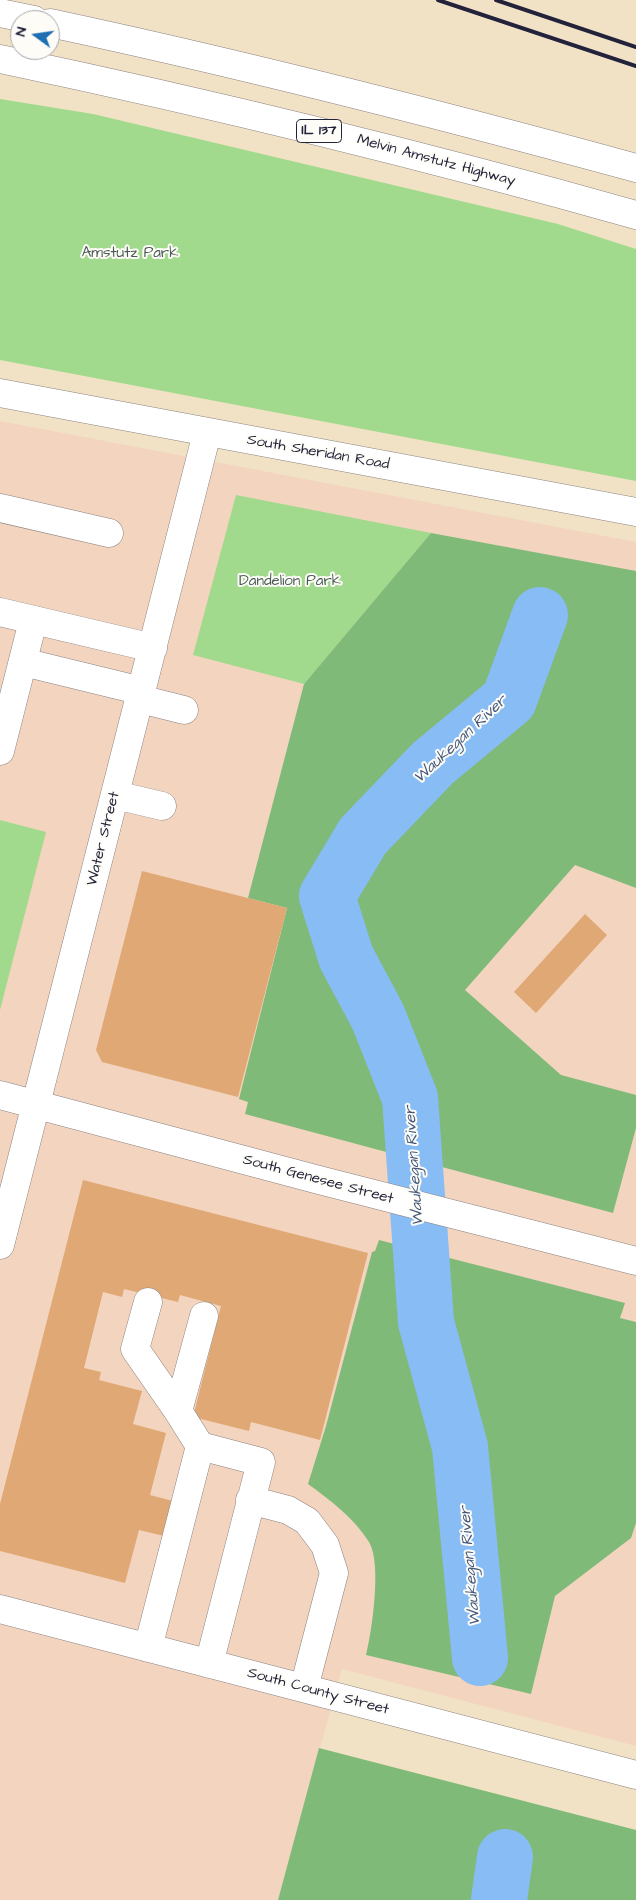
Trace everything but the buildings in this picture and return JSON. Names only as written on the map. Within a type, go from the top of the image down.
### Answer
[{"type":"main road","points":[[60,25],[356,93],[490,127],[636,168]]},
{"type":"main road","name":"Melvin Amstutz Highway","points":[[0,59],[272,119],[454,165],[636,215]]},
{"type":"main road","name":"South Sheridan Road","points":[[0,392],[207,433],[636,512]]},
{"type":"main road","name":"Water Street","points":[[0,1245],[207,433]]},
{"type":"main road","points":[[0,508],[109,533]]},
{"type":"main road","points":[[0,612],[153,648]]},
{"type":"main road","points":[[0,751],[5,712],[23,662],[33,621]]},
{"type":"main road","points":[[23,662],[141,695],[184,710]]},
{"type":"main road","points":[[115,795],[162,806]]},
{"type":"main road","name":"South Genesee Street","points":[[0,1096],[636,1261]]},
{"type":"main road","points":[[148,1302],[135,1349],[200,1446],[261,1462],[209,1664]]},
{"type":"main road","points":[[178,1411],[204,1316]]},
{"type":"main road","points":[[148,1648],[200,1446]]},
{"type":"main road","points":[[250,1500],[288,1510],[307,1522],[325,1545],[334,1573],[304,1688]]},
{"type":"main road","name":"South County Street","points":[[0,1609],[636,1775]]},
{"type":"shaded area","points":[[0,421],[636,542],[636,1746],[342,1669],[278,1900],[0,1900]]},
{"type":"green space","name":"Amstutz Park","points":[[0,99],[93,114],[558,224],[636,249],[636,481],[0,360]]},
{"type":"green space","name":"Dandelion Park","points":[[236,495],[431,533],[304,684],[193,655]]},
{"type":"green space","points":[[431,533],[636,571],[636,888],[575,865],[465,990],[561,1075],[636,1095],[636,1128],[613,1213],[245,1114],[248,1102],[239,1099],[287,908],[248,898],[304,684]]},
{"type":"green space","points":[[0,820],[46,832],[0,1010]]},
{"type":"green space","points":[[379,1240],[625,1303],[620,1318],[636,1322],[636,1523],[631,1538],[555,1596],[531,1694],[366,1655],[375,1597],[373,1552],[363,1533],[349,1517],[308,1484],[326,1426],[372,1252],[375,1251]]},
{"type":"green space","points":[[319,1748],[636,1830],[636,1900],[278,1900]]},
{"type":"waterway","name":"Waukegan River","points":[[480,1658],[460,1447],[426,1322],[410,1098],[378,1017],[346,957],[327,896],[363,836],[433,763],[509,700],[540,615]]},
{"type":"waterway","name":"Waukegan River","points":[[499,1900],[505,1857]]},
{"type":"railway","points":[[438,0],[636,66]]},
{"type":"railway","points":[[496,0],[636,47]]}]
